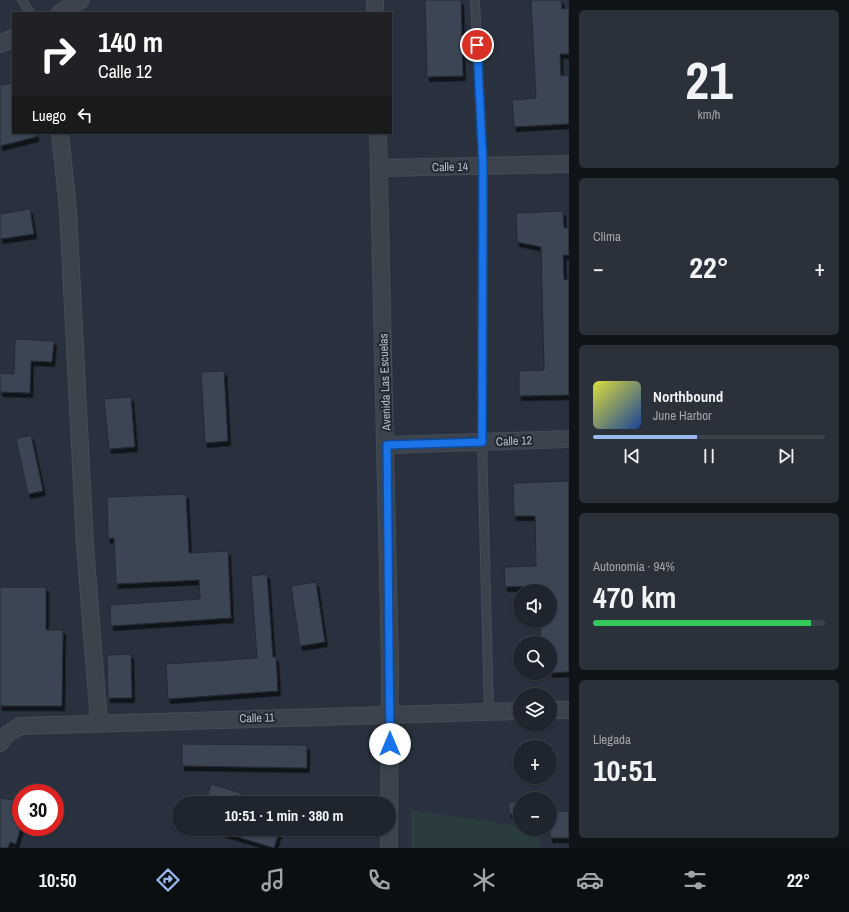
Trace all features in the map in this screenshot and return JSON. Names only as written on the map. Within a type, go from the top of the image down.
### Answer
[{"type":"street","points":[[62,12],[80,0]]},
{"type":"street","points":[[375,0],[376,12]]},
{"type":"street","points":[[0,44],[12,38]]},
{"type":"street","points":[[60,134],[68,210],[85,545],[98,724]]},
{"type":"street","name":"Avenida Las Escuelas","points":[[378,134],[387,445],[390,714],[389,848]]},
{"type":"street","name":"Calle 14","points":[[379,168],[569,164]]},
{"type":"street","name":"Calle 12","points":[[387,445],[569,439]]},
{"type":"street","points":[[557,710],[569,710]]},
{"type":"street","name":"Calle 11","points":[[0,743],[6,735],[20,726],[513,711]]},
{"type":"lane","points":[[22,0],[29,12]]},
{"type":"lane","points":[[475,0],[483,166],[482,442],[489,712]]},
{"type":"shaded area","points":[[411,810],[513,825],[513,836],[539,836],[540,848],[411,848]]},
{"type":"building","points":[[425,0],[461,0],[463,76],[427,77]]},
{"type":"building","points":[[531,0],[561,0],[562,9],[569,8],[569,54],[560,54],[561,76],[569,75],[569,124],[514,127],[512,100],[536,98]]},
{"type":"building","points":[[12,83],[12,134],[36,134],[36,137],[0,146],[0,85]]},
{"type":"building","points":[[30,209],[34,234],[0,239],[0,214]]},
{"type":"building","points":[[563,211],[564,228],[569,228],[569,255],[563,255],[564,280],[569,279],[569,395],[519,396],[519,371],[544,370],[541,247],[517,242],[516,213]]},
{"type":"building","points":[[15,339],[54,341],[52,362],[31,361],[30,393],[0,392],[0,373],[14,374]]},
{"type":"building","points":[[224,371],[228,441],[205,443],[201,372]]},
{"type":"building","points":[[131,397],[135,447],[109,449],[104,399]]},
{"type":"building","points":[[31,435],[43,491],[28,494],[16,439]]},
{"type":"building","points":[[569,481],[569,672],[557,673],[557,636],[541,636],[540,628],[557,628],[557,584],[513,584],[513,587],[505,587],[504,567],[536,566],[535,516],[514,516],[513,483]]},
{"type":"building","points":[[186,494],[189,553],[228,551],[231,618],[111,626],[110,605],[200,599],[199,580],[116,584],[114,538],[108,539],[107,497]]},
{"type":"building","points":[[267,574],[273,657],[276,657],[278,691],[168,699],[166,664],[257,658],[251,576]]},
{"type":"building","points":[[316,582],[325,642],[300,646],[291,586]]},
{"type":"building","points":[[0,587],[46,587],[46,630],[63,630],[62,706],[0,706]]},
{"type":"building","points":[[131,654],[132,698],[108,698],[107,655]]},
{"type":"building","points":[[182,744],[307,745],[307,768],[182,766]]},
{"type":"building","points":[[211,784],[241,793],[240,796],[207,796]]},
{"type":"building","points":[[0,798],[12,800],[12,836],[18,836],[16,844],[10,842],[8,848],[0,848]]},
{"type":"building","points":[[509,802],[513,802],[513,814],[509,814]]},
{"type":"building","points":[[557,811],[569,811],[569,838],[550,838],[550,836],[557,836]]},
{"type":"building","points":[[234,836],[278,836],[274,848]]},
{"type":"route","points":[[390,744],[387,445],[482,442],[483,166],[477,45]]}]
